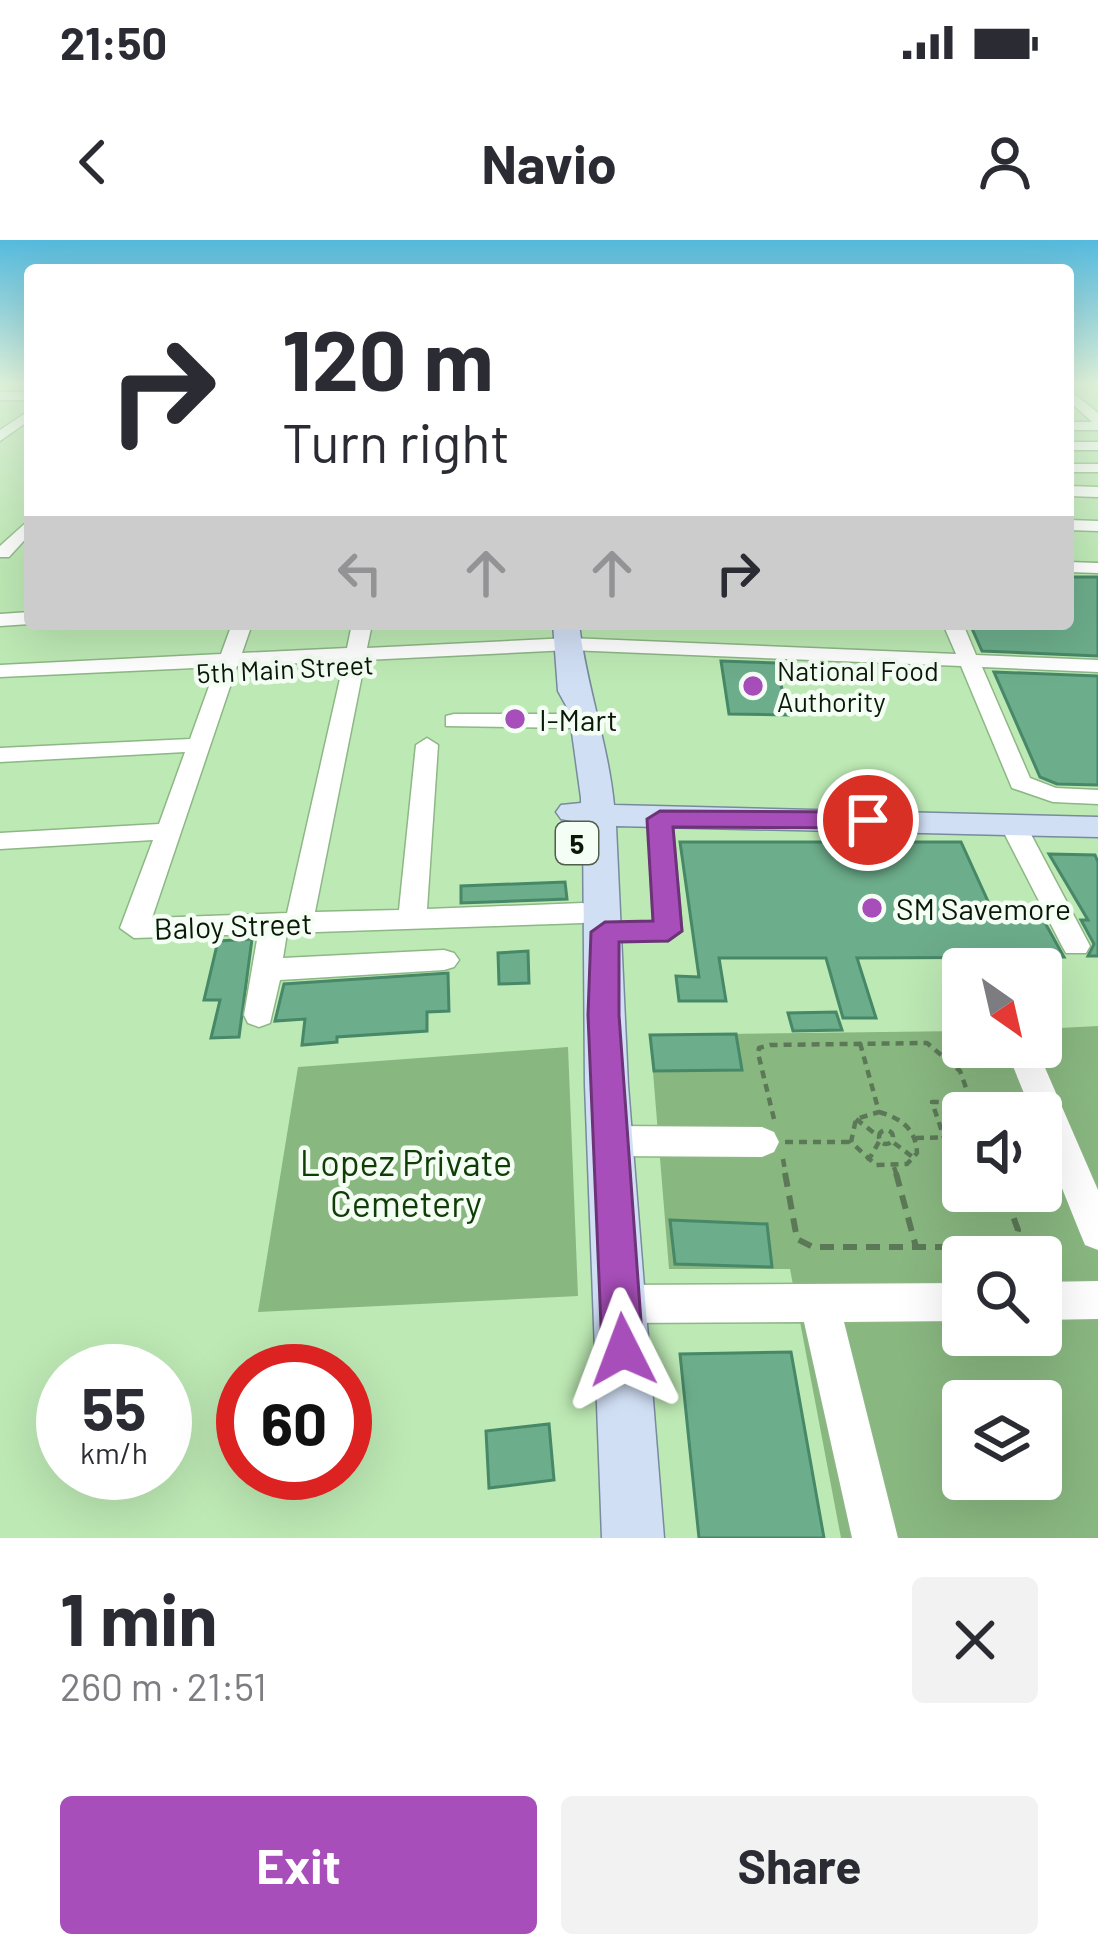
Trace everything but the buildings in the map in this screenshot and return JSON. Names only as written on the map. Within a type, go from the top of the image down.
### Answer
[{"type":"main road","name":"5","points":[[575,648],[573,721],[604,1015],[633,1538]]},
{"type":"main road","name":"5","points":[[575,648],[590,736],[586,812]]},
{"type":"main road","points":[[586,812],[629,804],[824,811],[868,820]]},
{"type":"main road","points":[[586,812],[660,819],[1098,827]]},
{"type":"street","points":[[3,553],[24,530]]},
{"type":"street","name":"Baloy Street","points":[[240,630],[134,928],[412,919],[594,922],[668,931],[660,819]]},
{"type":"street","points":[[259,1015],[267,970],[286,923],[361,630]]},
{"type":"street","points":[[471,630],[472,653]]},
{"type":"street","points":[[955,630],[1020,783],[1053,795],[1098,797]]},
{"type":"street","name":"5th Main Street","points":[[0,683],[575,648],[1098,666]]},
{"type":"street","name":"5th Main Street","points":[[0,671],[228,666]]},
{"type":"street","points":[[454,721],[573,721]]},
{"type":"street","points":[[0,755],[197,745]]},
{"type":"street","points":[[412,919],[427,745]]},
{"type":"street","points":[[1013,825],[1076,946]]},
{"type":"street","points":[[0,841],[167,831]]},
{"type":"street","points":[[267,970],[444,960]]},
{"type":"street","points":[[1030,1068],[1098,1232]]},
{"type":"street","points":[[611,1142],[771,1142]]},
{"type":"street","points":[[1062,1301],[1098,1300]]},
{"type":"street","points":[[620,1304],[942,1302]]},
{"type":"street","points":[[820,1304],[875,1538]]},
{"type":"path","points":[[860,1043],[879,1112]]},
{"type":"path","points":[[968,1092],[960,1071],[927,1043],[759,1048],[771,1142],[796,1239],[802,1245],[1005,1247],[1016,1242],[1018,1230],[1012,1212]]},
{"type":"path","points":[[942,1102],[932,1102],[942,1131]]},
{"type":"path","points":[[856,1119],[879,1112],[900,1120],[916,1138],[914,1158]]},
{"type":"path","points":[[856,1119],[914,1158]]},
{"type":"path","points":[[851,1142],[856,1119]]},
{"type":"path","points":[[868,1161],[879,1138],[900,1120]]},
{"type":"path","points":[[890,1133],[893,1142]]},
{"type":"path","points":[[916,1138],[942,1137]]},
{"type":"path","points":[[771,1142],[851,1142],[868,1161],[894,1167],[914,1158]]},
{"type":"path","points":[[894,1167],[916,1247]]},
{"type":"green space","points":[[1098,1026],[1098,1538],[841,1538],[790,1269],[669,1269],[650,1035],[942,1031],[942,1068],[1062,1068],[1062,1028]]},
{"type":"green space","name":"Lopez Private Cemetery","points":[[568,1047],[578,1296],[258,1312],[298,1067]]},
{"type":"place","name":"National Food Authority","points":[[753,686]]},
{"type":"place","name":"I-Mart","points":[[515,719]]},
{"type":"place","name":"SM Savemore","points":[[872,908]]},
{"type":"route","points":[[623,1350],[604,1015],[605,932],[668,931],[660,819],[868,820]]}]
